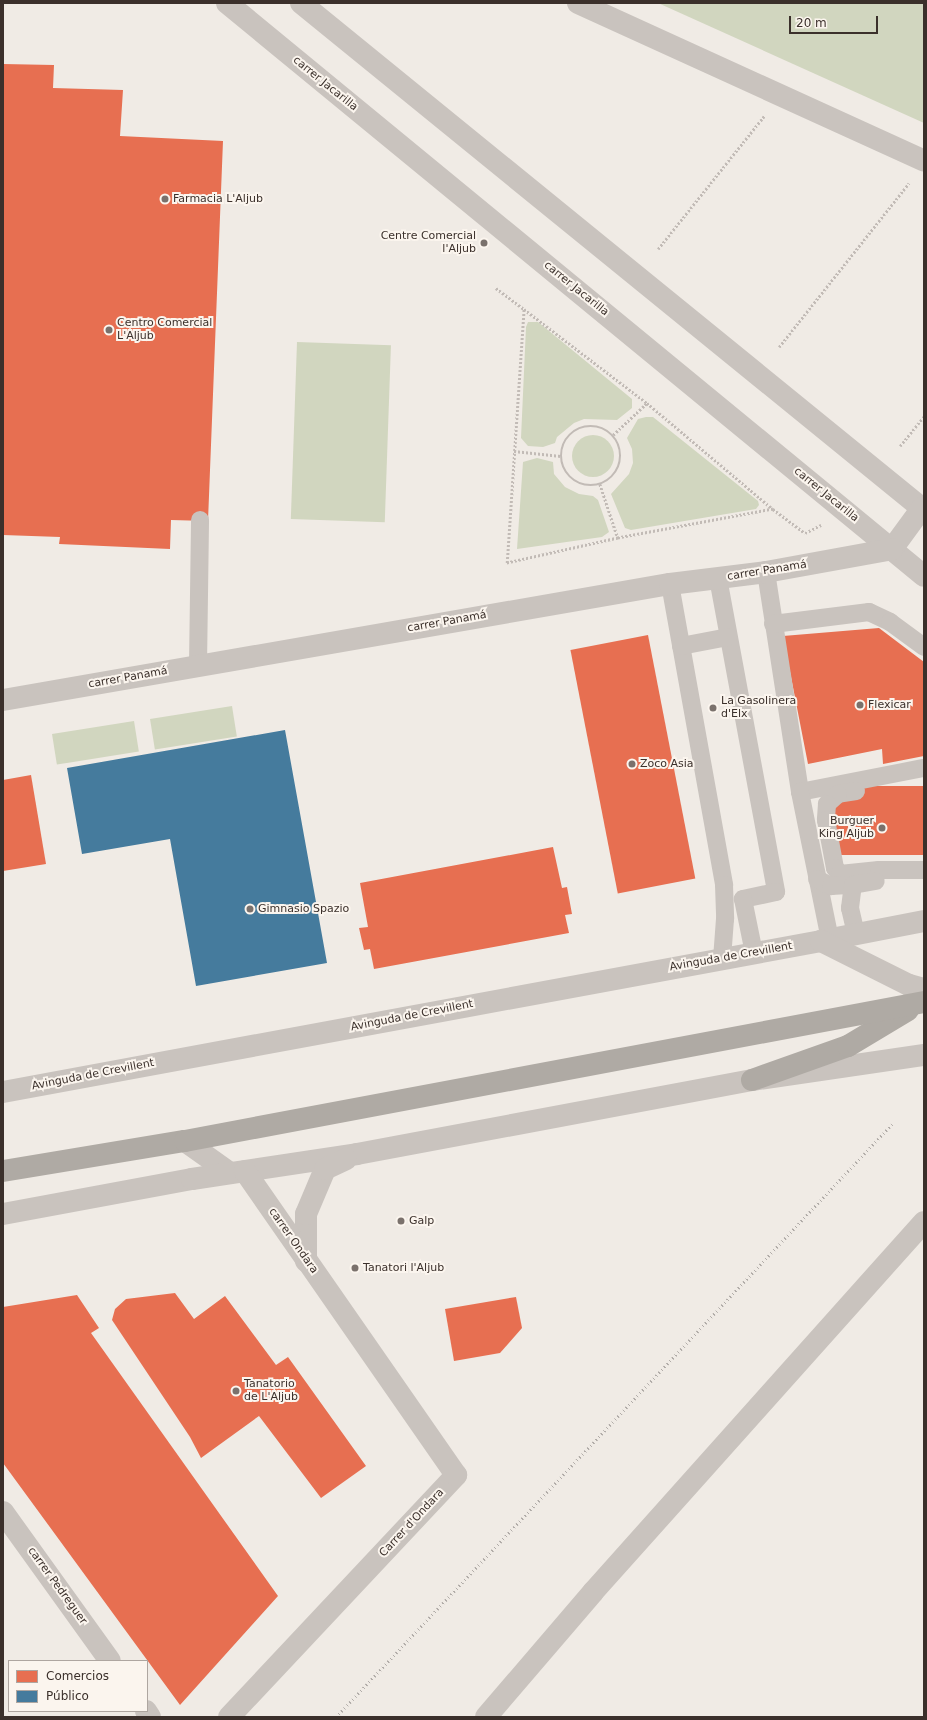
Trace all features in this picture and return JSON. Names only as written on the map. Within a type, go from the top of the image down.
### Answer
[{"type":"highway","points":[[752,1080],[848,1046],[923,998]]},
{"type":"highway","points":[[3,1171],[185,1141],[923,998]]},
{"type":"street","name":"carrer Jacarilla","points":[[227,3],[924,576]]},
{"type":"street","points":[[301,3],[923,509],[892,549]]},
{"type":"street","points":[[578,3],[924,161]]},
{"type":"street","name":"carrer Panamá","points":[[3,700],[670,584],[766,572],[892,549]]},
{"type":"street","name":"Avinguda de Crevillent","points":[[3,1092],[924,921]]},
{"type":"street","points":[[825,940],[909,985],[923,998]]},
{"type":"street","points":[[3,1214],[238,1172],[357,1154],[752,1080],[924,1055]]},
{"type":"street","points":[[185,1141],[238,1172]]},
{"type":"street","points":[[306,1261],[306,1214],[325,1169],[357,1154]]},
{"type":"street","name":"carrer Ondara","points":[[238,1172],[306,1261],[341,1310]]},
{"type":"street","points":[[486,1717],[592,1592],[924,1222]]},
{"type":"street","name":"Carrer d'Ondara","points":[[229,1717],[456,1475],[341,1310]]},
{"type":"street","name":"carrer Pedreguer","points":[[3,1512],[109,1660]]},
{"type":"lane","points":[[198,666],[200,520]]},
{"type":"lane","points":[[766,572],[800,792],[817,879],[825,940]]},
{"type":"lane","points":[[718,578],[776,892],[743,899],[754,953]]},
{"type":"lane","points":[[670,584],[724,885],[725,919],[722,959]]},
{"type":"lane","points":[[773,624],[869,612],[890,622],[924,648]]},
{"type":"lane","points":[[681,646],[728,637]]},
{"type":"lane","points":[[800,792],[924,768]]},
{"type":"lane","points":[[924,778],[838,794],[827,804],[826,820],[833,862],[840,874],[879,870],[924,870]]},
{"type":"lane","points":[[817,879],[831,886],[853,885],[924,870]]},
{"type":"lane","points":[[853,885],[850,908],[856,934]]},
{"type":"path","points":[[658,249],[781,96]]},
{"type":"path","points":[[779,347],[910,181]]},
{"type":"path","points":[[496,288],[647,403],[773,509],[805,533],[847,512]]},
{"type":"path","points":[[524,309],[506,563],[618,538],[773,509]]},
{"type":"path","points":[[613,435],[647,403]]},
{"type":"path","points":[[900,446],[924,416]]},
{"type":"path","points":[[591,426],[603,428],[613,435],[621,453],[620,463],[609,480],[600,484],[589,486],[578,483],[563,467],[561,456],[563,444],[570,434],[580,428],[591,426]]},
{"type":"path","points":[[514,451],[561,456]]},
{"type":"path","points":[[600,484],[618,538]]},
{"type":"green space","points":[[658,3],[924,3],[924,123]]},
{"type":"green space","points":[[528,322],[538,322],[632,399],[632,408],[617,420],[584,419],[574,423],[557,437],[555,443],[543,447],[528,446],[521,438],[526,327]]},
{"type":"green space","points":[[297,342],[391,345],[385,522],[291,519]]},
{"type":"green space","points":[[653,417],[758,501],[759,505],[756,509],[631,530],[625,528],[611,494],[629,474],[633,463],[632,449],[627,438],[638,419]]},
{"type":"green space","points":[[589,435],[597,435],[605,438],[611,444],[614,456],[611,468],[605,474],[597,477],[589,477],[581,474],[575,468],[572,460],[572,452],[575,444],[581,438]]},
{"type":"green space","points":[[537,458],[553,462],[554,474],[565,487],[579,494],[593,496],[598,500],[609,532],[602,537],[517,549],[523,462]]},
{"type":"green space","points":[[232,706],[237,737],[155,750],[150,719]]},
{"type":"green space","points":[[134,721],[139,752],[57,765],[52,734]]},
{"type":"building: Comercios","name":"Centro Comercial L'Aljub","points":[[3,64],[54,65],[53,88],[123,90],[120,136],[223,141],[208,521],[171,520],[170,549],[59,544],[60,537],[3,535]]},
{"type":"building: Comercios","name":"Flexicar","points":[[879,628],[924,662],[924,756],[883,764],[882,749],[808,764],[783,636]]},
{"type":"building: Comercios","name":"Zoco Asia","points":[[648,635],[695,878],[618,894],[570,650]]},
{"type":"building: Comercios","points":[[31,775],[46,864],[3,871],[3,780]]},
{"type":"building: Comercios","name":"Burguer King Aljub","points":[[834,786],[924,786],[924,855],[834,855]]},
{"type":"building: Comercios","points":[[553,847],[562,888],[567,887],[572,914],[565,915],[569,933],[374,969],[370,949],[364,950],[359,928],[368,927],[360,883]]},
{"type":"building: Comercios","name":"Tanatorio de L'Aljub","points":[[175,1293],[194,1319],[225,1296],[276,1365],[288,1357],[366,1466],[321,1498],[259,1416],[201,1458],[190,1437],[112,1320],[115,1309],[126,1299]]},
{"type":"building: Comercios","points":[[77,1295],[99,1328],[91,1333],[278,1596],[180,1705],[3,1463],[3,1307]]},
{"type":"building: Comercios","points":[[516,1297],[522,1328],[500,1353],[454,1361],[445,1309]]},
{"type":"building: Público","name":"Gimnasio Spazio","points":[[285,730],[327,963],[196,986],[170,839],[82,854],[67,768]]},
{"type":"railway","points":[[336,1717],[892,1124]]},
{"type":"place","name":"Farmacia L'Aljub","points":[[165,199]]},
{"type":"place","name":"Centre Comercial l'Aljub","points":[[484,243]]},
{"type":"place","name":"Centro Comercial L'Aljub","points":[[109,330]]},
{"type":"place","name":"Flexicar","points":[[860,705]]},
{"type":"place","name":"La Gasolinera d'Elx","points":[[713,708]]},
{"type":"place","name":"Zoco Asia","points":[[632,764]]},
{"type":"place","name":"Burguer King Aljub","points":[[882,828]]},
{"type":"place","name":"Gimnasio Spazio","points":[[250,909]]},
{"type":"place","name":"Galp","points":[[401,1221]]},
{"type":"place","name":"Tanatori l'Aljub","points":[[355,1268]]},
{"type":"place","name":"Tanatorio de L'Aljub","points":[[236,1391]]}]
